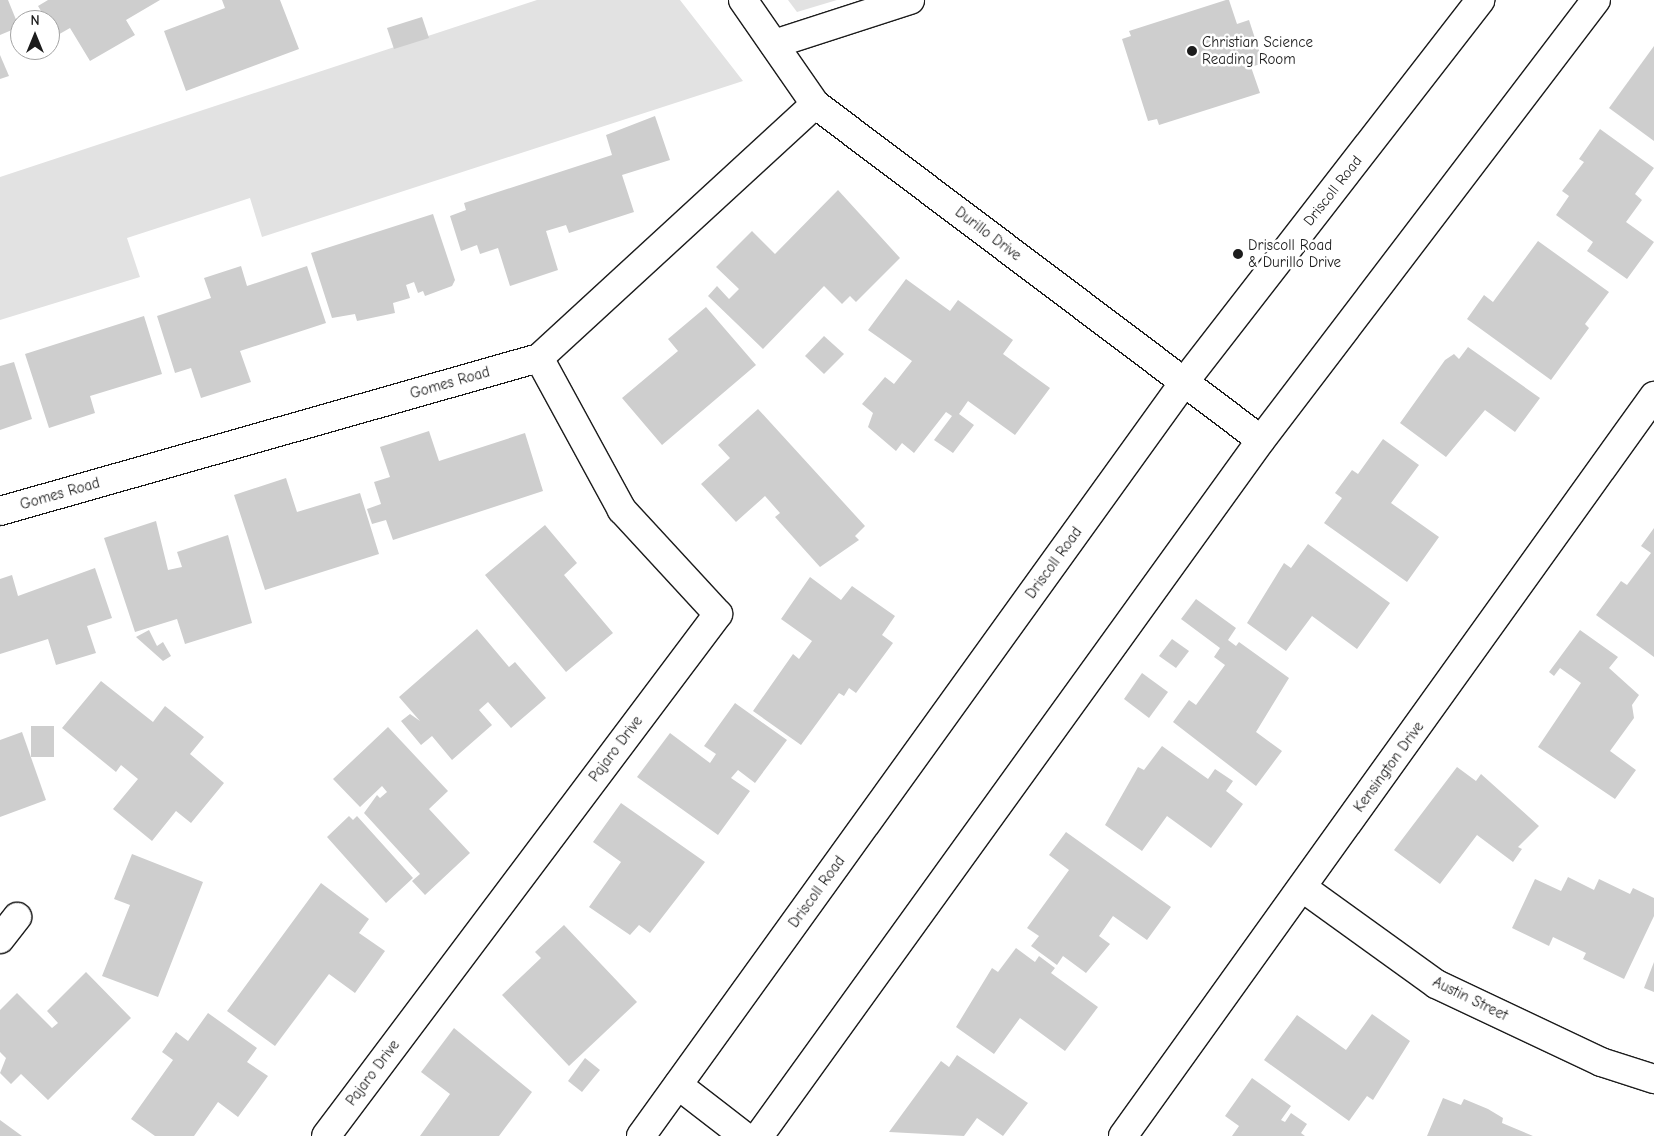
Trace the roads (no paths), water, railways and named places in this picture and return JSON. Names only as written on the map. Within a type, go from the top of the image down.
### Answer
[{"type":"street","name":"Durillo Drive","points":[[743,0],[815,104],[1261,440]]},
{"type":"street","points":[[774,44],[910,0]]},
{"type":"street","name":"Driscoll Road","points":[[641,1136],[1185,381],[1481,0]]},
{"type":"street","points":[[759,1136],[1261,440],[1596,0]]},
{"type":"street","name":"Gomes Road","points":[[0,511],[539,358],[815,104]]},
{"type":"street","name":"Pajaro Drive","points":[[326,1136],[718,614],[622,510],[539,358]]},
{"type":"street","name":"Kensington Drive","points":[[1123,1136],[1303,888],[1654,396]]},
{"type":"street","name":"Austin Street","points":[[1303,888],[1436,984],[1601,1062],[1654,1079]]},
{"type":"street","points":[[0,939],[17,917]]},
{"type":"street","points":[[678,1085],[744,1136]]},
{"type":"place","name":"Christian Science Reading Room","points":[[1192,51]]},
{"type":"place","name":"Driscoll Road & Durillo Drive","points":[[1238,254]]}]
